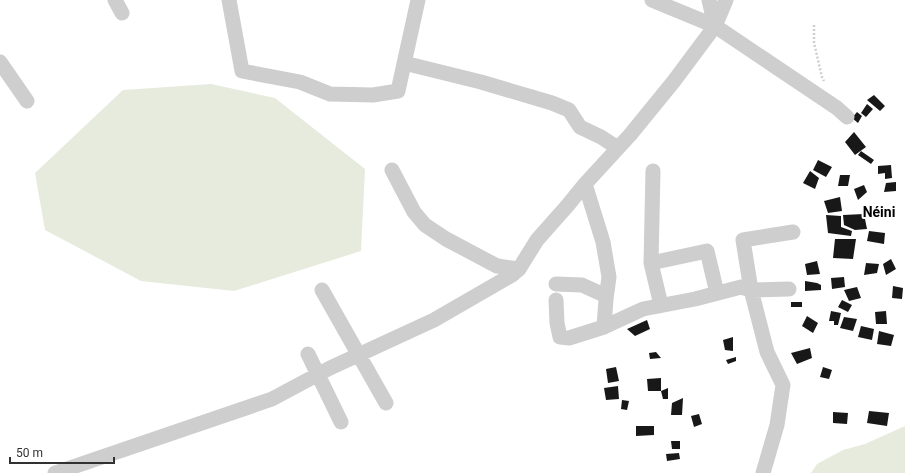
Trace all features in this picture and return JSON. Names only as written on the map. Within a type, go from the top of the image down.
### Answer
[{"type":"street","points":[[229,0],[242,71],[300,82],[330,94],[373,95],[398,91],[418,0]]},
{"type":"street","points":[[652,0],[715,26],[838,108],[848,117]]},
{"type":"street","points":[[709,0],[715,26]]},
{"type":"street","points":[[55,473],[272,399],[319,374],[434,320],[512,275],[519,269],[537,240],[630,135],[669,87],[715,26],[726,0]]},
{"type":"street","points":[[0,62],[27,101]]},
{"type":"street","points":[[404,63],[481,82],[552,103],[570,110],[580,127],[601,137],[618,148]]},
{"type":"street","points":[[392,170],[414,212],[426,225],[446,239],[497,266],[519,269]]},
{"type":"street","points":[[653,171],[651,263],[661,305]]},
{"type":"street","points":[[585,184],[603,242],[609,277],[604,327]]},
{"type":"street","points":[[763,473],[777,425],[783,385],[767,352],[751,290],[743,240],[793,232]]},
{"type":"street","points":[[651,263],[708,251],[717,293]]},
{"type":"street","points":[[556,284],[582,285],[606,296]]},
{"type":"street","points":[[556,300],[557,323],[560,337],[569,338],[604,327],[643,309],[695,299],[741,287],[751,290],[789,289]]},
{"type":"street","points":[[322,290],[386,403]]},
{"type":"street","points":[[308,354],[319,374],[340,422]]},
{"type":"path","points":[[814,25],[814,43],[822,77],[825,83]]},
{"type":"shaded area","points":[[211,84],[275,98],[365,169],[361,251],[234,291],[141,281],[45,230],[35,173],[123,90]]},
{"type":"shaded area","points":[[905,426],[905,473],[811,473],[817,464],[843,450],[865,444]]},
{"type":"building","points":[[874,95],[885,106],[880,111],[867,100]]},
{"type":"building","points":[[867,104],[873,109],[866,117],[861,113]]},
{"type":"building","points":[[857,112],[862,116],[858,123],[852,118]]},
{"type":"building","points":[[854,132],[866,147],[855,155],[845,142]]},
{"type":"building","points":[[861,151],[874,160],[871,164],[858,155]]},
{"type":"building","points":[[818,160],[832,167],[826,177],[813,170]]},
{"type":"building","points":[[891,165],[892,178],[885,179],[885,173],[878,174],[878,166]]},
{"type":"building","points":[[810,171],[819,178],[815,189],[803,183]]},
{"type":"building","points":[[840,175],[850,175],[848,186],[838,186]]},
{"type":"building","points":[[896,182],[896,191],[884,192],[886,183]]},
{"type":"building","points":[[864,185],[867,192],[858,200],[854,189]]},
{"type":"building","points":[[840,197],[842,211],[828,213],[824,201]]},
{"type":"building","points":[[864,214],[867,229],[855,230],[844,225],[843,215]]},
{"type":"building","points":[[826,215],[841,216],[841,227],[852,231],[851,236],[828,233]]},
{"type":"building","points":[[869,231],[885,233],[884,244],[867,241]]},
{"type":"building","points":[[835,239],[856,239],[853,259],[833,258]]},
{"type":"building","points":[[891,259],[896,269],[886,275],[883,264]]},
{"type":"building","points":[[817,261],[820,274],[807,275],[805,264]]},
{"type":"building","points":[[866,263],[879,264],[877,273],[864,275]]},
{"type":"building","points":[[844,277],[845,287],[832,289],[831,278]]},
{"type":"building","points":[[805,281],[821,285],[821,290],[805,291]]},
{"type":"building","points":[[893,286],[903,288],[902,299],[892,298]]},
{"type":"building","points":[[857,287],[861,298],[849,301],[844,290]]},
{"type":"building","points":[[842,300],[852,305],[848,312],[838,307]]},
{"type":"building","points":[[791,302],[802,302],[802,307],[791,307]]},
{"type":"building","points":[[831,311],[841,313],[838,325],[834,325],[834,321],[829,321]]},
{"type":"building","points":[[886,311],[887,324],[876,324],[875,312]]},
{"type":"building","points":[[807,316],[818,323],[813,333],[802,326]]},
{"type":"building","points":[[844,317],[857,319],[853,331],[840,328]]},
{"type":"building","points":[[647,320],[650,329],[635,336],[627,329]]},
{"type":"building","points":[[861,326],[874,329],[872,340],[858,337]]},
{"type":"building","points":[[879,331],[894,335],[891,346],[877,344]]},
{"type":"building","points":[[733,337],[733,351],[725,350],[723,340]]},
{"type":"building","points":[[810,348],[812,358],[797,364],[791,353]]},
{"type":"building","points":[[656,352],[661,358],[650,359],[649,353]]},
{"type":"building","points":[[736,357],[736,361],[728,364],[726,360]]},
{"type":"building","points":[[616,367],[619,381],[608,383],[606,369]]},
{"type":"building","points":[[823,367],[832,370],[829,379],[820,377]]},
{"type":"building","points":[[661,378],[661,391],[648,391],[647,379]]},
{"type":"building","points":[[618,386],[619,399],[606,400],[604,388]]},
{"type":"building","points":[[668,388],[668,399],[663,399],[661,391]]},
{"type":"building","points":[[683,398],[682,415],[671,415],[672,403]]},
{"type":"building","points":[[622,400],[629,401],[627,410],[621,409]]},
{"type":"building","points":[[869,411],[889,413],[887,426],[867,423]]},
{"type":"building","points":[[833,412],[848,413],[847,424],[833,423]]},
{"type":"building","points":[[699,414],[702,424],[694,427],[691,416]]},
{"type":"building","points":[[636,426],[654,426],[654,435],[636,436]]},
{"type":"building","points":[[671,441],[680,441],[680,449],[672,449]]},
{"type":"building","points":[[679,453],[680,459],[667,461],[666,454]]},
{"type":"district","name":"Néini","points":[[879,212]]}]
